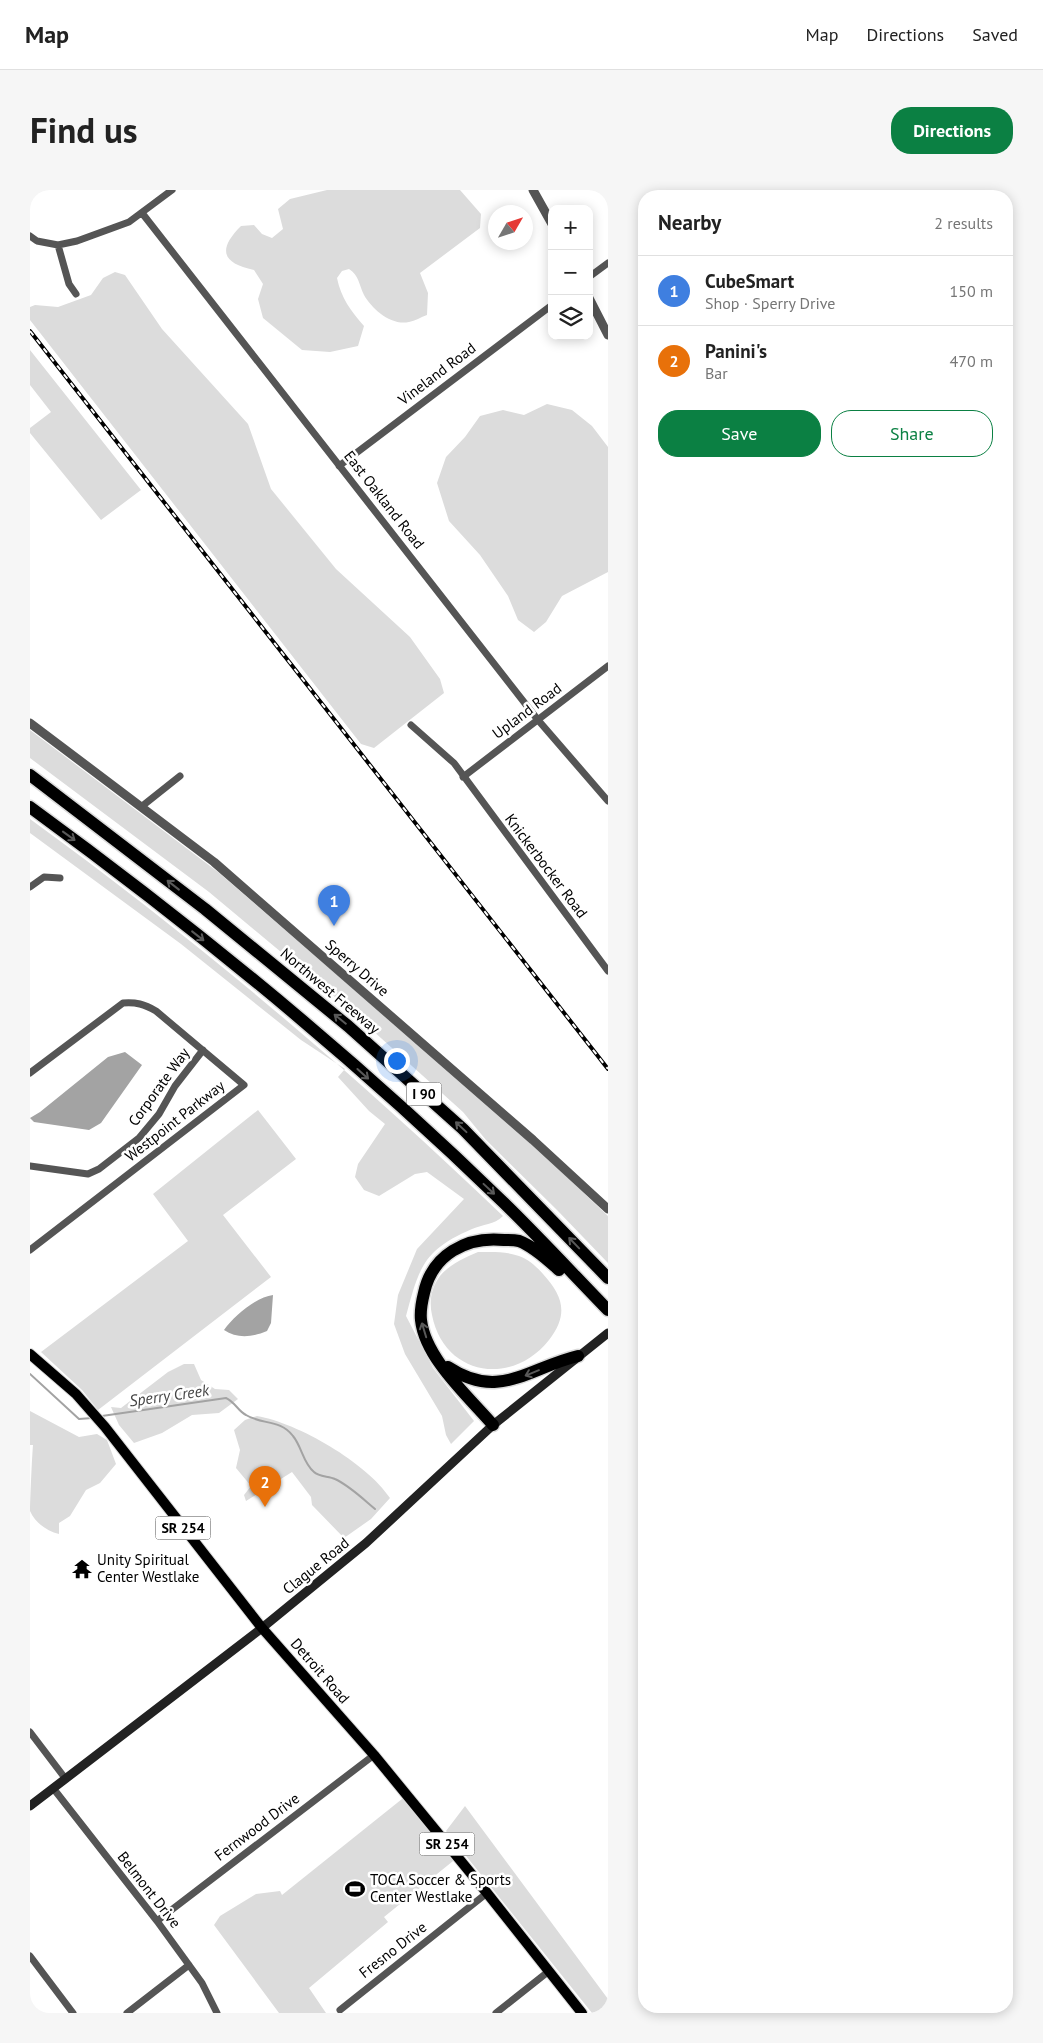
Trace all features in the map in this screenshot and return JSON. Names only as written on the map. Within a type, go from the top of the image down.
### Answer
[{"type":"highway","name":"Northwest Freeway","points":[[30,775],[205,909],[348,1026],[463,1128],[608,1278]]},
{"type":"highway","name":"I 90","points":[[30,807],[117,872],[289,1008],[504,1202],[608,1310]]},
{"type":"highway","points":[[492,1425],[438,1361],[429,1347],[421,1320],[427,1281],[439,1262],[456,1247],[476,1240],[519,1242],[548,1260],[579,1289],[608,1310]]},
{"type":"highway","points":[[438,1361],[456,1373],[490,1383],[527,1376],[562,1360],[578,1356]]},
{"type":"main road","name":"Clague Road","points":[[30,1806],[262,1628],[366,1543],[492,1425],[608,1333]]},
{"type":"main road","name":"Detroit Road","points":[[30,1354],[57,1377],[90,1410],[262,1628],[374,1755],[582,2013]]},
{"type":"street","points":[[30,236],[37,241],[58,245],[77,241],[129,222],[172,190]]},
{"type":"street","points":[[533,190],[548,217]]},
{"type":"street","name":"East Oakland Road","points":[[142,213],[538,720],[608,801]]},
{"type":"street","points":[[58,245],[66,276],[76,294]]},
{"type":"street","points":[[593,274],[608,263]]},
{"type":"street","points":[[593,306],[608,335]]},
{"type":"street","name":"Vineland Road","points":[[339,466],[548,308]]},
{"type":"street","name":"Upland Road","points":[[463,777],[608,666]]},
{"type":"street","name":"Sperry Drive","points":[[30,723],[250,893],[526,1134],[608,1209]]},
{"type":"street","name":"Knickerbocker Road","points":[[411,725],[454,763],[608,971]]},
{"type":"street","points":[[141,807],[180,776]]},
{"type":"street","points":[[30,887],[44,877],[60,878]]},
{"type":"street","name":"Westpoint Parkway","points":[[30,1074],[123,1003],[146,1004],[244,1085],[30,1250]]},
{"type":"street","name":"Corporate Way","points":[[30,1166],[88,1174],[99,1169],[139,1138],[159,1114],[175,1086],[202,1050]]},
{"type":"street","points":[[30,1732],[65,1778]]},
{"type":"street","name":"Fernwood Drive","points":[[157,1921],[374,1755]]},
{"type":"street","name":"Belmont Drive","points":[[53,1788],[157,1921],[202,1983],[217,2013]]},
{"type":"street","name":"Fresno Drive","points":[[340,2010],[487,1893]]},
{"type":"street","points":[[30,1956],[73,2013]]},
{"type":"street","points":[[127,2013],[189,1965]]},
{"type":"street","points":[[496,2013],[550,1971]]},
{"type":"shaded area","points":[[327,190],[460,190],[481,214],[480,228],[420,273],[428,293],[427,315],[416,320],[402,323],[389,319],[377,311],[367,300],[355,274],[349,269],[342,271],[337,278],[341,292],[364,326],[358,346],[330,352],[302,350],[263,318],[258,299],[263,284],[254,270],[243,267],[229,259],[226,248],[241,226],[254,225],[262,234],[272,238],[283,229],[278,209],[290,199]]},
{"type":"shaded area","points":[[115,272],[125,275],[162,329],[248,424],[271,489],[336,569],[410,637],[440,679],[444,693],[374,748],[361,744],[30,320],[30,307],[35,305],[58,307],[91,295],[103,278]]},
{"type":"shaded area","points":[[30,350],[141,490],[101,520],[30,433],[30,428],[51,412],[30,385]]},
{"type":"shaded area","points":[[547,404],[572,410],[592,426],[608,447],[608,572],[562,596],[546,622],[534,632],[518,620],[508,596],[480,555],[449,521],[437,483],[446,457],[465,437],[480,416],[503,410],[524,415]]},
{"type":"shaded area","points":[[30,730],[218,872],[528,1140],[608,1216],[608,1263],[486,1140],[463,1112],[341,1002],[209,892],[30,758]]},
{"type":"shaded area","points":[[30,819],[214,960],[336,1063],[301,1040],[181,944],[30,833]]},
{"type":"shaded area","points":[[125,1052],[142,1065],[101,1123],[89,1130],[34,1122],[30,1118],[108,1057]]},
{"type":"shaded area","points":[[344,1070],[503,1216],[496,1221],[476,1227],[456,1237],[433,1253],[420,1273],[406,1316],[433,1368],[474,1421],[451,1444],[446,1435],[442,1416],[405,1354],[394,1324],[398,1295],[417,1249],[464,1199],[427,1172],[415,1174],[379,1196],[364,1190],[355,1177],[358,1164],[385,1124],[369,1111],[338,1077]]},
{"type":"shaded area","points":[[258,1110],[296,1159],[223,1215],[271,1277],[98,1410],[82,1390],[41,1352],[188,1241],[153,1194]]},
{"type":"shaded area","points":[[478,1252],[509,1253],[526,1259],[550,1282],[559,1298],[561,1306],[559,1322],[549,1340],[534,1355],[517,1364],[499,1369],[481,1368],[465,1362],[450,1351],[439,1336],[431,1310],[432,1295],[440,1276],[462,1259]]},
{"type":"shaded area","points":[[273,1295],[271,1323],[267,1331],[256,1335],[240,1336],[224,1330],[233,1319],[253,1303]]},
{"type":"shaded area","points":[[184,1364],[194,1364],[201,1380],[215,1389],[229,1390],[238,1399],[219,1413],[192,1415],[162,1433],[134,1443],[119,1425],[111,1407],[121,1408],[168,1372]]},
{"type":"shaded area","points":[[30,1411],[79,1437],[97,1434],[107,1440],[116,1464],[100,1483],[86,1490],[70,1516],[59,1523],[59,1534],[42,1526],[30,1511],[33,1445],[30,1445]]},
{"type":"shaded area","points":[[257,1416],[292,1427],[330,1446],[365,1471],[390,1498],[371,1519],[344,1538],[312,1505],[311,1497],[292,1472],[246,1501],[244,1495],[251,1486],[236,1468],[240,1450],[234,1430],[245,1420]]},
{"type":"shaded area","name":"TOCA Soccer & Sports Center Westlake","points":[[407,1795],[458,1857],[384,1917],[388,1922],[309,1988],[326,2013],[279,2013],[214,1925],[220,1916],[256,1894],[280,1891],[282,1895]]},
{"type":"shaded area","points":[[465,1806],[608,1999],[608,2013],[592,2013],[446,1831]]},
{"type":"waterway","name":"Sperry Creek","points":[[30,1374],[79,1419],[92,1418]]},
{"type":"waterway","name":"Sperry Creek","points":[[102,1416],[226,1398],[246,1415],[277,1425],[288,1431],[296,1440],[307,1464],[314,1472],[341,1482],[375,1509]]},
{"type":"railway","points":[[30,331],[608,1069]]},
{"type":"place","name":"CubeSmart","points":[[334,926]]},
{"type":"place","name":"Panini's","points":[[265,1507]]},
{"type":"place","name":"Unity Spiritual Center Westlake","points":[[82,1569]]},
{"type":"place","name":"TOCA Soccer & Sports Center Westlake","points":[[355,1889]]}]
